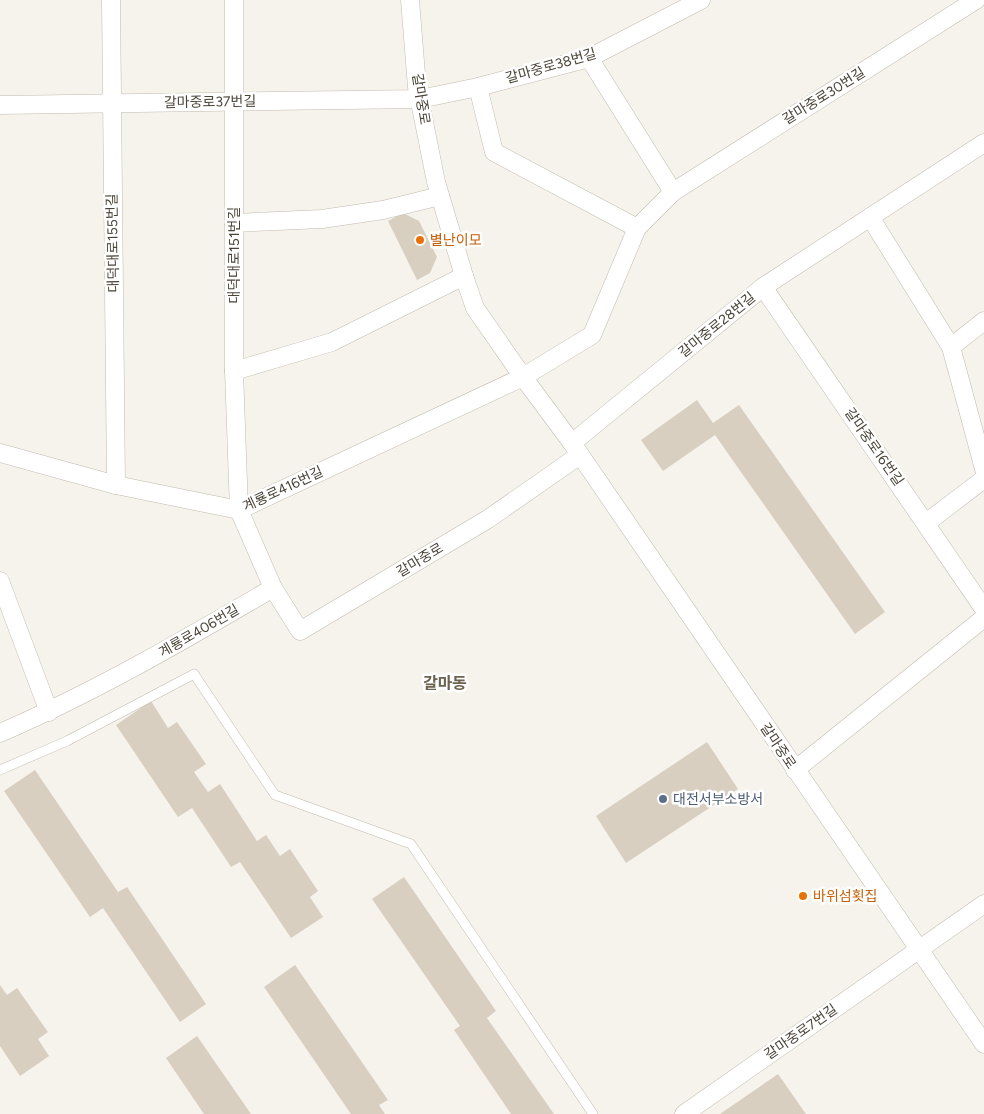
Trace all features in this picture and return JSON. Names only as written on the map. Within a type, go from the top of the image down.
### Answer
[{"type":"street","name":"대덕대로155번길","points":[[111,0],[116,485]]},
{"type":"street","name":"대덕대로151번길","points":[[234,0],[234,371],[239,510]]},
{"type":"street","name":"갈마중로","points":[[410,0],[420,99],[436,182],[464,276],[476,308],[522,377],[576,449],[919,950],[982,1037]]},
{"type":"street","name":"갈마중로38번길","points":[[420,99],[478,87],[589,58],[701,0]]},
{"type":"street","name":"갈마중로30번길","points":[[522,377],[592,335],[637,228],[673,192],[976,0]]},
{"type":"street","points":[[589,58],[673,192]]},
{"type":"street","points":[[478,87],[494,152],[637,228]]},
{"type":"street","name":"갈마중로37번길","points":[[0,104],[420,99]]},
{"type":"street","name":"갈마중로28번길","points":[[576,449],[763,287],[984,143]]},
{"type":"street","points":[[234,223],[322,219],[383,210],[440,196]]},
{"type":"street","points":[[870,218],[952,347],[984,469]]},
{"type":"street","points":[[234,371],[332,342],[464,276]]},
{"type":"street","name":"갈마중로16번길","points":[[763,287],[984,608]]},
{"type":"street","points":[[952,347],[984,321]]},
{"type":"street","name":"계룡로416번길","points":[[0,453],[116,485],[239,510],[522,377]]},
{"type":"street","name":"갈마중로","points":[[273,588],[300,631],[488,519],[576,449]]},
{"type":"street","points":[[926,523],[984,479]]},
{"type":"street","points":[[239,510],[273,588]]},
{"type":"street","points":[[0,583],[49,712]]},
{"type":"street","name":"계룡로406번길","points":[[0,733],[49,712],[161,653],[273,588]]},
{"type":"street","points":[[795,770],[984,618]]},
{"type":"street","name":"갈마중로7번길","points":[[684,1114],[984,904]]},
{"type":"lane","points":[[0,770],[67,741],[194,674],[276,795],[412,844],[593,1114]]},
{"type":"building","points":[[403,213],[419,221],[437,257],[430,273],[417,280],[388,221]]},
{"type":"building","points":[[697,400],[713,423],[739,405],[885,612],[855,634],[715,435],[663,471],[641,440]]},
{"type":"building","points":[[151,701],[168,728],[177,722],[206,764],[194,772],[208,792],[220,784],[257,841],[266,835],[280,856],[290,849],[318,891],[310,897],[323,917],[291,938],[240,862],[231,867],[192,808],[178,817],[116,725]]},
{"type":"building","points":[[707,742],[738,789],[626,863],[596,816]]},
{"type":"building","points":[[35,770],[118,892],[127,887],[206,1004],[180,1022],[103,908],[90,917],[4,791]]},
{"type":"building","points":[[404,877],[496,1011],[487,1018],[554,1114],[511,1114],[454,1030],[460,1026],[372,899]]},
{"type":"building","points":[[295,965],[388,1100],[379,1105],[385,1114],[351,1114],[264,987]]},
{"type":"building","points":[[0,985],[7,995],[17,988],[48,1032],[38,1039],[49,1056],[20,1076],[0,1046]]},
{"type":"building","points":[[197,1036],[251,1114],[204,1114],[166,1058]]},
{"type":"building","points":[[778,1074],[806,1114],[720,1114]]},
{"type":"place","name":"별난이모","points":[[420,240]]},
{"type":"place","name":"대전서부소방서","points":[[663,799]]},
{"type":"place","name":"바위섬횟집","points":[[803,896]]},
{"type":"district","name":"갈마동","points":[[445,683]]}]
